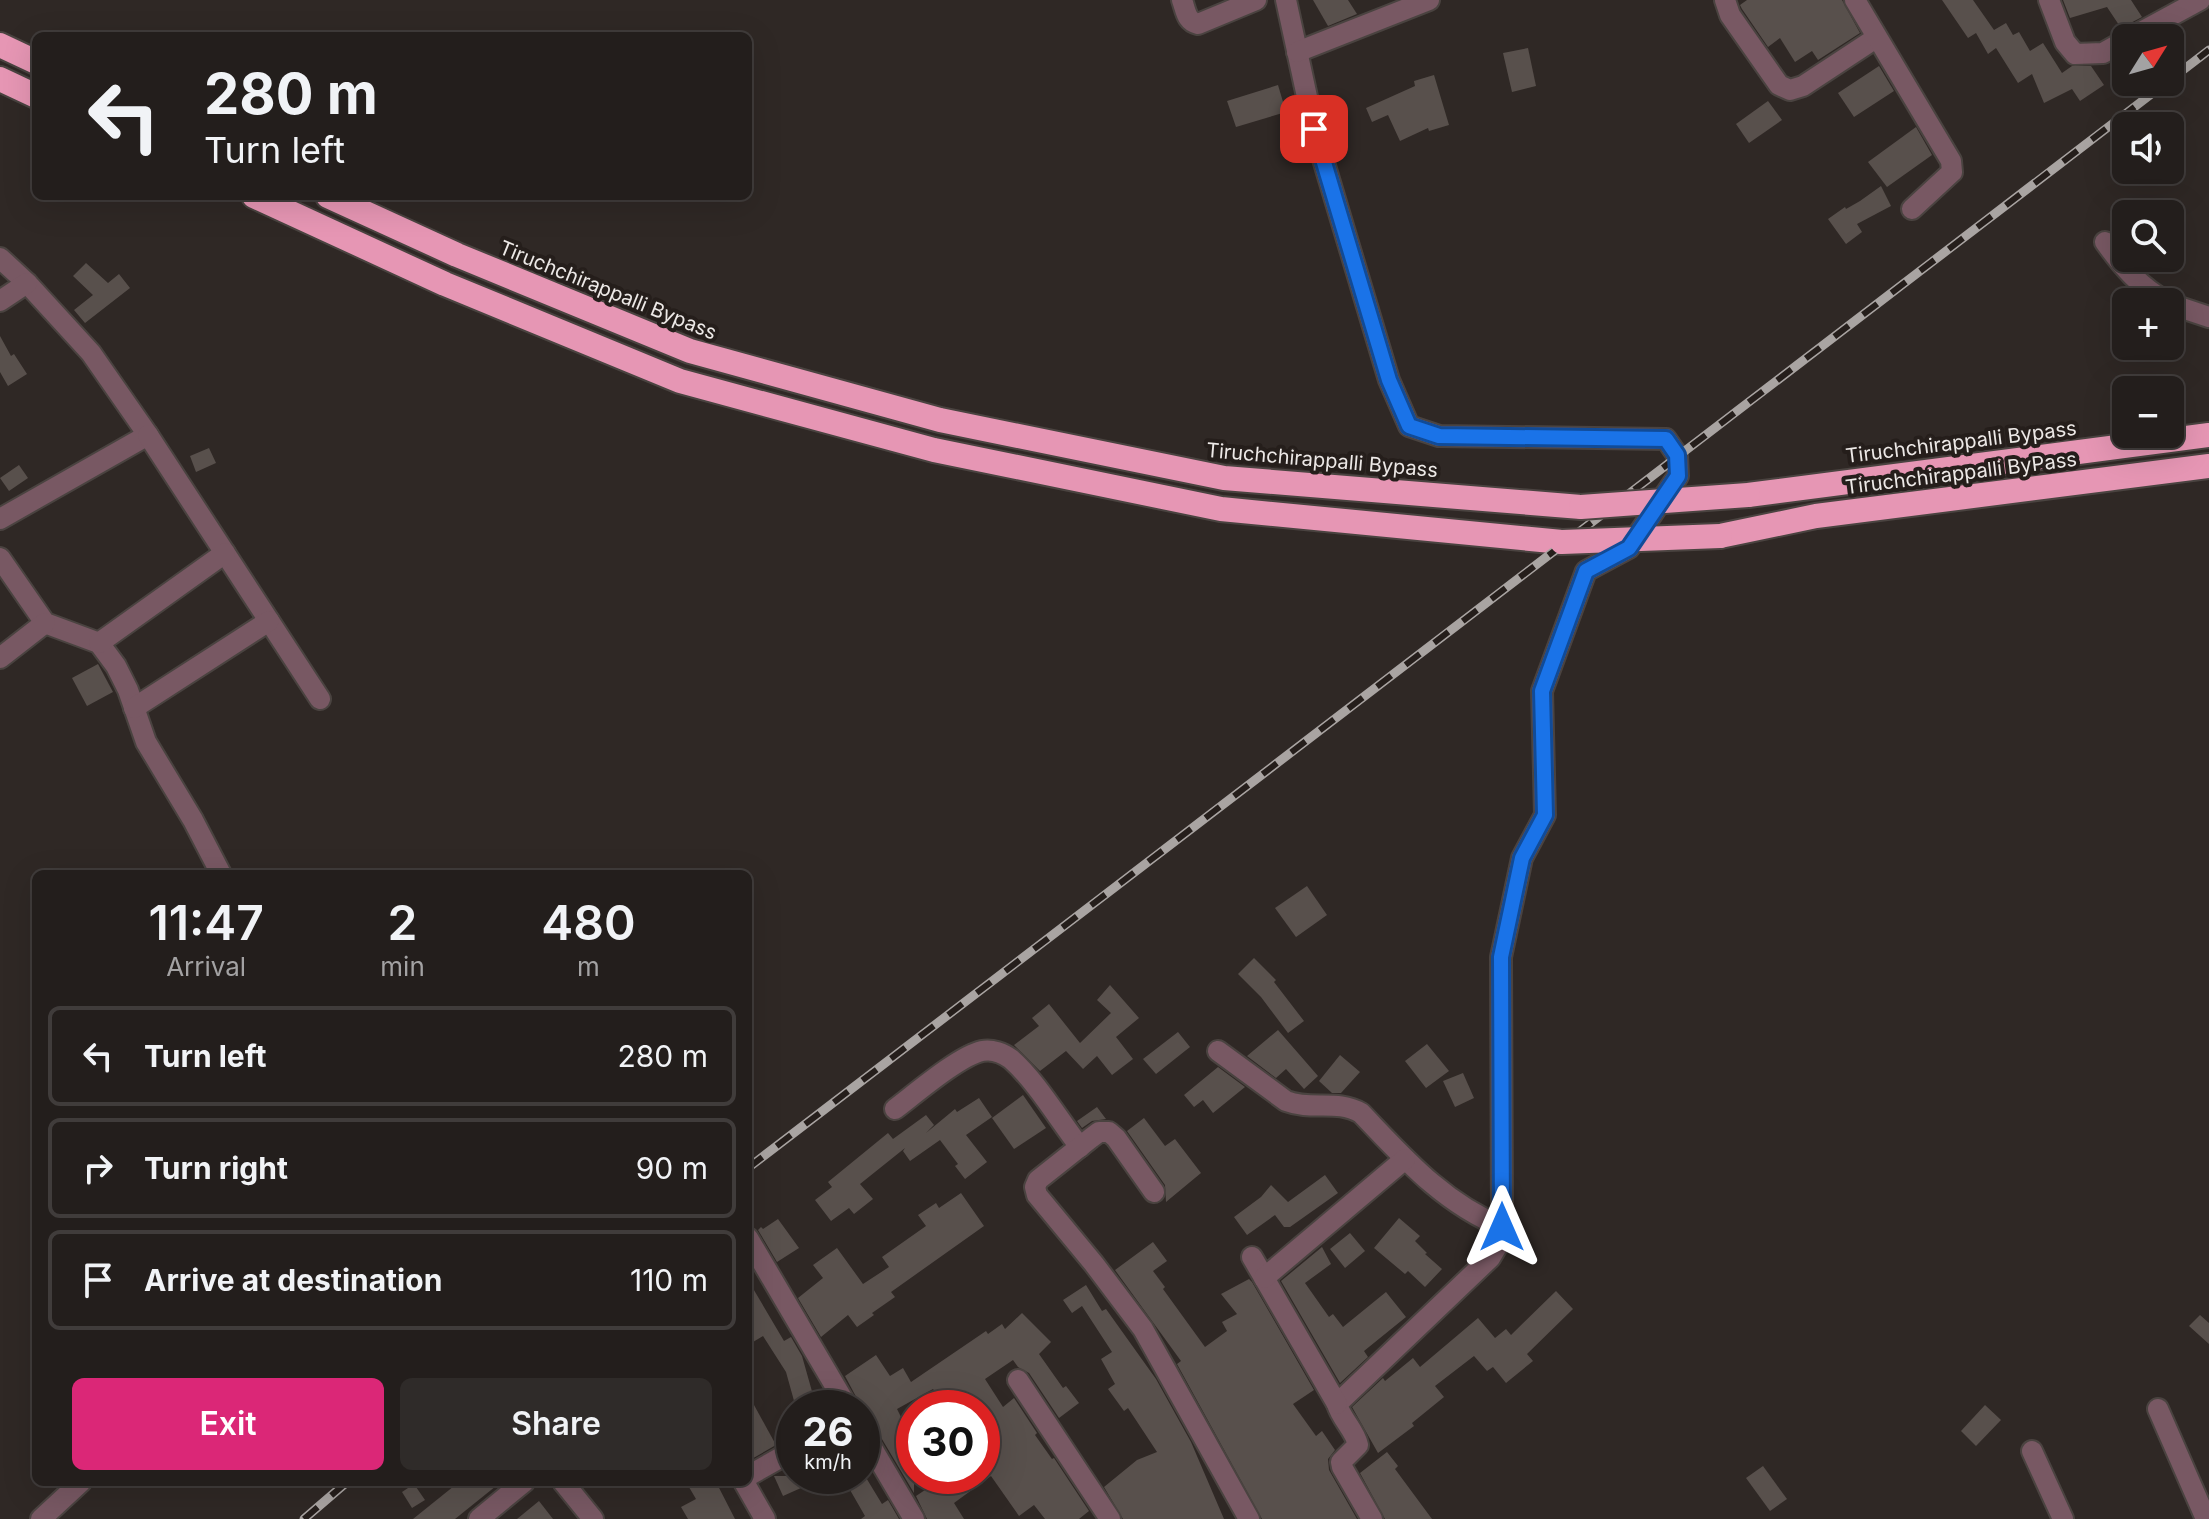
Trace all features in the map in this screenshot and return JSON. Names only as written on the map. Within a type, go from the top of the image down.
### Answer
[{"type":"highway","points":[[0,45],[32,60]]},
{"type":"highway","points":[[0,79],[32,94]]},
{"type":"highway","name":"Tiruchchirappalli ByPass","points":[[263,200],[445,284],[680,381],[934,450],[1221,509],[1562,542],[1720,536],[1816,516],[2209,466]]},
{"type":"highway","name":"Tiruchchirappalli Bypass","points":[[337,200],[457,255],[690,351],[940,420],[1224,478],[1581,507],[1748,495],[2209,435]]},
{"type":"street","points":[[1182,0],[1187,17],[1198,24],[1256,0]]},
{"type":"street","points":[[1286,0],[1314,129],[1389,380],[1409,426],[1439,436],[1666,439],[1677,455],[1678,476],[1629,548],[1586,571],[1542,691],[1545,815],[1522,858],[1501,957],[1502,1227],[1499,1243],[1490,1258],[1337,1404]]},
{"type":"street","points":[[1297,52],[1429,0]]},
{"type":"street","points":[[1725,0],[1730,15],[1779,85],[1790,90],[1803,86],[1876,38]]},
{"type":"street","points":[[1855,0],[1951,161],[1952,172],[1945,181],[1912,209]]},
{"type":"street","points":[[2049,0],[2065,42],[2075,54],[2103,53],[2112,48]]},
{"type":"street","points":[[2156,24],[2200,0]]},
{"type":"street","points":[[2105,242],[2143,288]]},
{"type":"street","points":[[0,258],[91,353],[320,699]]},
{"type":"street","points":[[0,301],[27,283]]},
{"type":"street","points":[[2184,308],[2209,317]]},
{"type":"street","points":[[0,519],[148,435]]},
{"type":"street","points":[[99,643],[225,553]]},
{"type":"street","points":[[0,558],[45,623],[99,643],[116,666],[151,751],[219,870]]},
{"type":"street","points":[[134,708],[269,621]]},
{"type":"street","points":[[0,658],[45,623]]},
{"type":"street","points":[[895,1109],[963,1059],[981,1051],[997,1051],[1010,1059],[1026,1076],[1080,1147]]},
{"type":"street","points":[[1218,1051],[1286,1101],[1314,1108],[1336,1104],[1349,1106],[1361,1113],[1452,1202],[1502,1227]]},
{"type":"street","points":[[1154,1192],[1109,1132],[1099,1132],[1038,1180],[1035,1187],[1037,1195],[1143,1329],[1249,1519]]},
{"type":"street","points":[[1264,1278],[1405,1159]]},
{"type":"street","points":[[752,1245],[837,1390]]},
{"type":"street","points":[[1252,1257],[1357,1439],[1358,1445],[1341,1462],[1372,1519]]},
{"type":"street","points":[[1018,1380],[1110,1519]]},
{"type":"street","points":[[2158,1409],[2206,1519]]},
{"type":"street","points":[[2032,1451],[2063,1519]]},
{"type":"street","points":[[752,1474],[776,1460]]},
{"type":"street","points":[[880,1461],[914,1519]]},
{"type":"street","points":[[41,1519],[77,1486]]},
{"type":"street","points":[[479,1519],[519,1486]]},
{"type":"street","points":[[566,1486],[593,1519]]},
{"type":"street","points":[[746,1486],[765,1519]]},
{"type":"building","points":[[1313,0],[1348,0],[1357,14],[1328,26]]},
{"type":"building","points":[[1747,0],[1842,0],[1860,33],[1818,60],[1812,51],[1795,62],[1780,38],[1768,47],[1740,5]]},
{"type":"building","points":[[1942,0],[1973,0],[1994,30],[2006,23],[2013,35],[2019,32],[2030,51],[2043,43],[2062,73],[2072,66],[2091,66],[2104,85],[2080,101],[2072,89],[2044,103],[2032,74],[2018,83],[1996,48],[1988,54],[1976,33],[1968,38]]},
{"type":"building","points":[[2063,0],[2131,0],[2142,17],[2129,24],[2118,24],[2107,7],[2070,18]]},
{"type":"building","points":[[1528,48],[1536,86],[1512,92],[1503,53]]},
{"type":"building","points":[[1879,66],[1894,91],[1854,117],[1838,93]]},
{"type":"building","points":[[1434,75],[1449,125],[1429,131],[1428,128],[1400,141],[1388,115],[1372,122],[1366,108],[1415,86],[1414,81]]},
{"type":"building","points":[[1278,85],[1286,112],[1236,127],[1227,101]]},
{"type":"building","points":[[1768,101],[1782,120],[1749,143],[1736,124]]},
{"type":"building","points":[[1916,127],[1932,155],[1887,187],[1868,162]]},
{"type":"building","points":[[1881,186],[1891,206],[1857,224],[1862,232],[1846,244],[1828,219]]},
{"type":"building","points":[[86,263],[108,283],[119,274],[130,288],[85,323],[74,310],[93,295],[73,276]]},
{"type":"building","points":[[0,336],[11,356],[14,354],[27,374],[8,386],[0,372]]},
{"type":"building","points":[[209,448],[216,463],[196,472],[190,456]]},
{"type":"building","points":[[19,465],[28,478],[9,491],[0,478]]},
{"type":"building","points":[[98,664],[113,692],[87,706],[72,678]]},
{"type":"building","points":[[1307,886],[1327,915],[1296,937],[1275,908]]},
{"type":"building","points":[[1254,958],[1276,980],[1274,982],[1304,1021],[1288,1033],[1261,997],[1238,974]]},
{"type":"building","points":[[1110,985],[1139,1018],[1116,1037],[1133,1059],[1112,1075],[1097,1056],[1083,1069],[1066,1051],[1040,1071],[1014,1045],[1039,1026],[1032,1018],[1049,1004],[1080,1043],[1111,1013],[1097,1000]]},
{"type":"building","points":[[1278,1030],[1318,1076],[1304,1089],[1286,1069],[1276,1078],[1247,1056]]},
{"type":"building","points":[[1178,1032],[1190,1047],[1156,1074],[1143,1059]]},
{"type":"building","points":[[1427,1044],[1449,1071],[1426,1088],[1405,1061]]},
{"type":"building","points":[[1340,1055],[1360,1072],[1341,1093],[1332,1093],[1319,1081]]},
{"type":"building","points":[[1218,1067],[1245,1087],[1213,1113],[1203,1100],[1194,1107],[1184,1095]]},
{"type":"building","points":[[1463,1073],[1474,1098],[1455,1107],[1443,1081]]},
{"type":"building","points":[[1023,1095],[1046,1128],[1014,1149],[992,1118]]},
{"type":"building","points":[[979,1098],[992,1117],[966,1135],[987,1162],[965,1179],[940,1140],[910,1161],[903,1151],[905,1148],[860,1184],[873,1199],[854,1214],[849,1208],[831,1221],[815,1200],[832,1187],[828,1182],[888,1133],[893,1139],[926,1115],[934,1125],[926,1133],[955,1109],[957,1112]]},
{"type":"building","points":[[1097,1107],[1106,1119],[1092,1121],[1082,1128],[1077,1121]]},
{"type":"building","points":[[1144,1118],[1165,1146],[1175,1139],[1201,1173],[1166,1202],[1165,1185],[1127,1131]]},
{"type":"building","points":[[1325,1175],[1338,1193],[1290,1227],[1284,1227],[1275,1215],[1247,1235],[1234,1217],[1261,1197],[1271,1185],[1288,1202]]},
{"type":"building","points":[[961,1193],[984,1226],[891,1292],[895,1297],[857,1327],[848,1315],[821,1337],[798,1298],[823,1278],[813,1265],[837,1248],[863,1284],[889,1267],[882,1257],[926,1226],[918,1215],[936,1203],[939,1208]]},
{"type":"building","points":[[1399,1218],[1420,1236],[1415,1241],[1442,1269],[1425,1287],[1374,1248]]},
{"type":"building","points":[[778,1219],[799,1248],[777,1262],[758,1230]]},
{"type":"building","points":[[1350,1233],[1365,1251],[1345,1268],[1330,1249]]},
{"type":"building","points":[[1153,1242],[1167,1261],[1153,1271],[1205,1347],[1227,1331],[1222,1322],[1237,1314],[1221,1294],[1249,1279],[1252,1282],[1314,1390],[1293,1404],[1316,1436],[1322,1431],[1335,1450],[1328,1459],[1329,1470],[1357,1519],[1262,1519],[1177,1364],[1181,1361],[1115,1270]]},
{"type":"building","points":[[1322,1247],[1331,1264],[1305,1283],[1329,1317],[1333,1314],[1343,1327],[1386,1292],[1406,1317],[1364,1351],[1368,1357],[1340,1383],[1281,1281]]},
{"type":"building","points":[[1086,1285],[1102,1311],[1106,1309],[1156,1379],[1191,1442],[1224,1519],[1123,1519],[1104,1487],[1137,1460],[1157,1452],[1128,1408],[1124,1411],[1108,1389],[1115,1384],[1101,1359],[1112,1352],[1082,1306],[1072,1313],[1063,1300]]},
{"type":"building","points":[[752,1287],[784,1341],[791,1337],[802,1356],[812,1390],[791,1390],[786,1372],[763,1336],[752,1343]]},
{"type":"building","points":[[1556,1291],[1573,1309],[1527,1354],[1533,1361],[1506,1383],[1493,1367],[1487,1371],[1474,1356],[1435,1386],[1444,1397],[1412,1423],[1414,1426],[1378,1453],[1352,1407],[1383,1378],[1385,1381],[1413,1358],[1420,1367],[1478,1318],[1495,1338],[1506,1329],[1511,1335]]},
{"type":"building","points":[[1022,1313],[1051,1342],[1039,1354],[1063,1388],[1066,1386],[1079,1403],[1059,1418],[1029,1373],[1013,1360],[985,1379],[992,1390],[896,1390],[896,1463],[880,1436],[880,1390],[852,1390],[845,1376],[876,1355],[890,1376],[903,1368],[911,1382],[986,1331],[988,1334],[1002,1324],[1005,1329]]},
{"type":"building","points":[[2200,1315],[2209,1323],[2209,1344],[2189,1326]]},
{"type":"building","points":[[1014,1398],[1037,1433],[1035,1435],[1089,1511],[1079,1519],[1045,1519],[1034,1505],[1019,1516],[1000,1489],[1000,1402],[1003,1407]]},
{"type":"building","points":[[752,1401],[776,1445],[752,1459]]},
{"type":"building","points":[[1985,1405],[2001,1420],[1976,1446],[1961,1431]]},
{"type":"building","points":[[1387,1452],[1398,1466],[1395,1469],[1432,1519],[1385,1519],[1360,1473]]},
{"type":"building","points":[[1763,1466],[1787,1499],[1770,1511],[1746,1478]]},
{"type":"building","points":[[415,1486],[425,1500],[412,1508],[402,1492]]},
{"type":"building","points":[[454,1486],[496,1486],[455,1519],[413,1519]]},
{"type":"building","points":[[688,1486],[718,1486],[735,1519],[688,1519],[681,1507],[696,1499]]},
{"type":"building","points":[[852,1494],[876,1494],[882,1504],[888,1500],[899,1519],[861,1519],[865,1516]]},
{"type":"building","points":[[966,1494],[954,1503],[964,1519],[927,1519],[916,1496]]},
{"type":"building","points":[[539,1501],[553,1519],[517,1519]]},
{"type":"railway","points":[[2184,69],[2209,50]]},
{"type":"railway","points":[[752,1165],[2149,96]]},
{"type":"railway","points":[[304,1519],[342,1486]]},
{"type":"route","points":[[1314,129],[1389,380],[1409,426],[1439,436],[1666,439],[1677,455],[1678,476],[1629,548],[1586,571],[1542,691],[1545,815],[1522,858],[1501,957],[1502,1227]]}]
